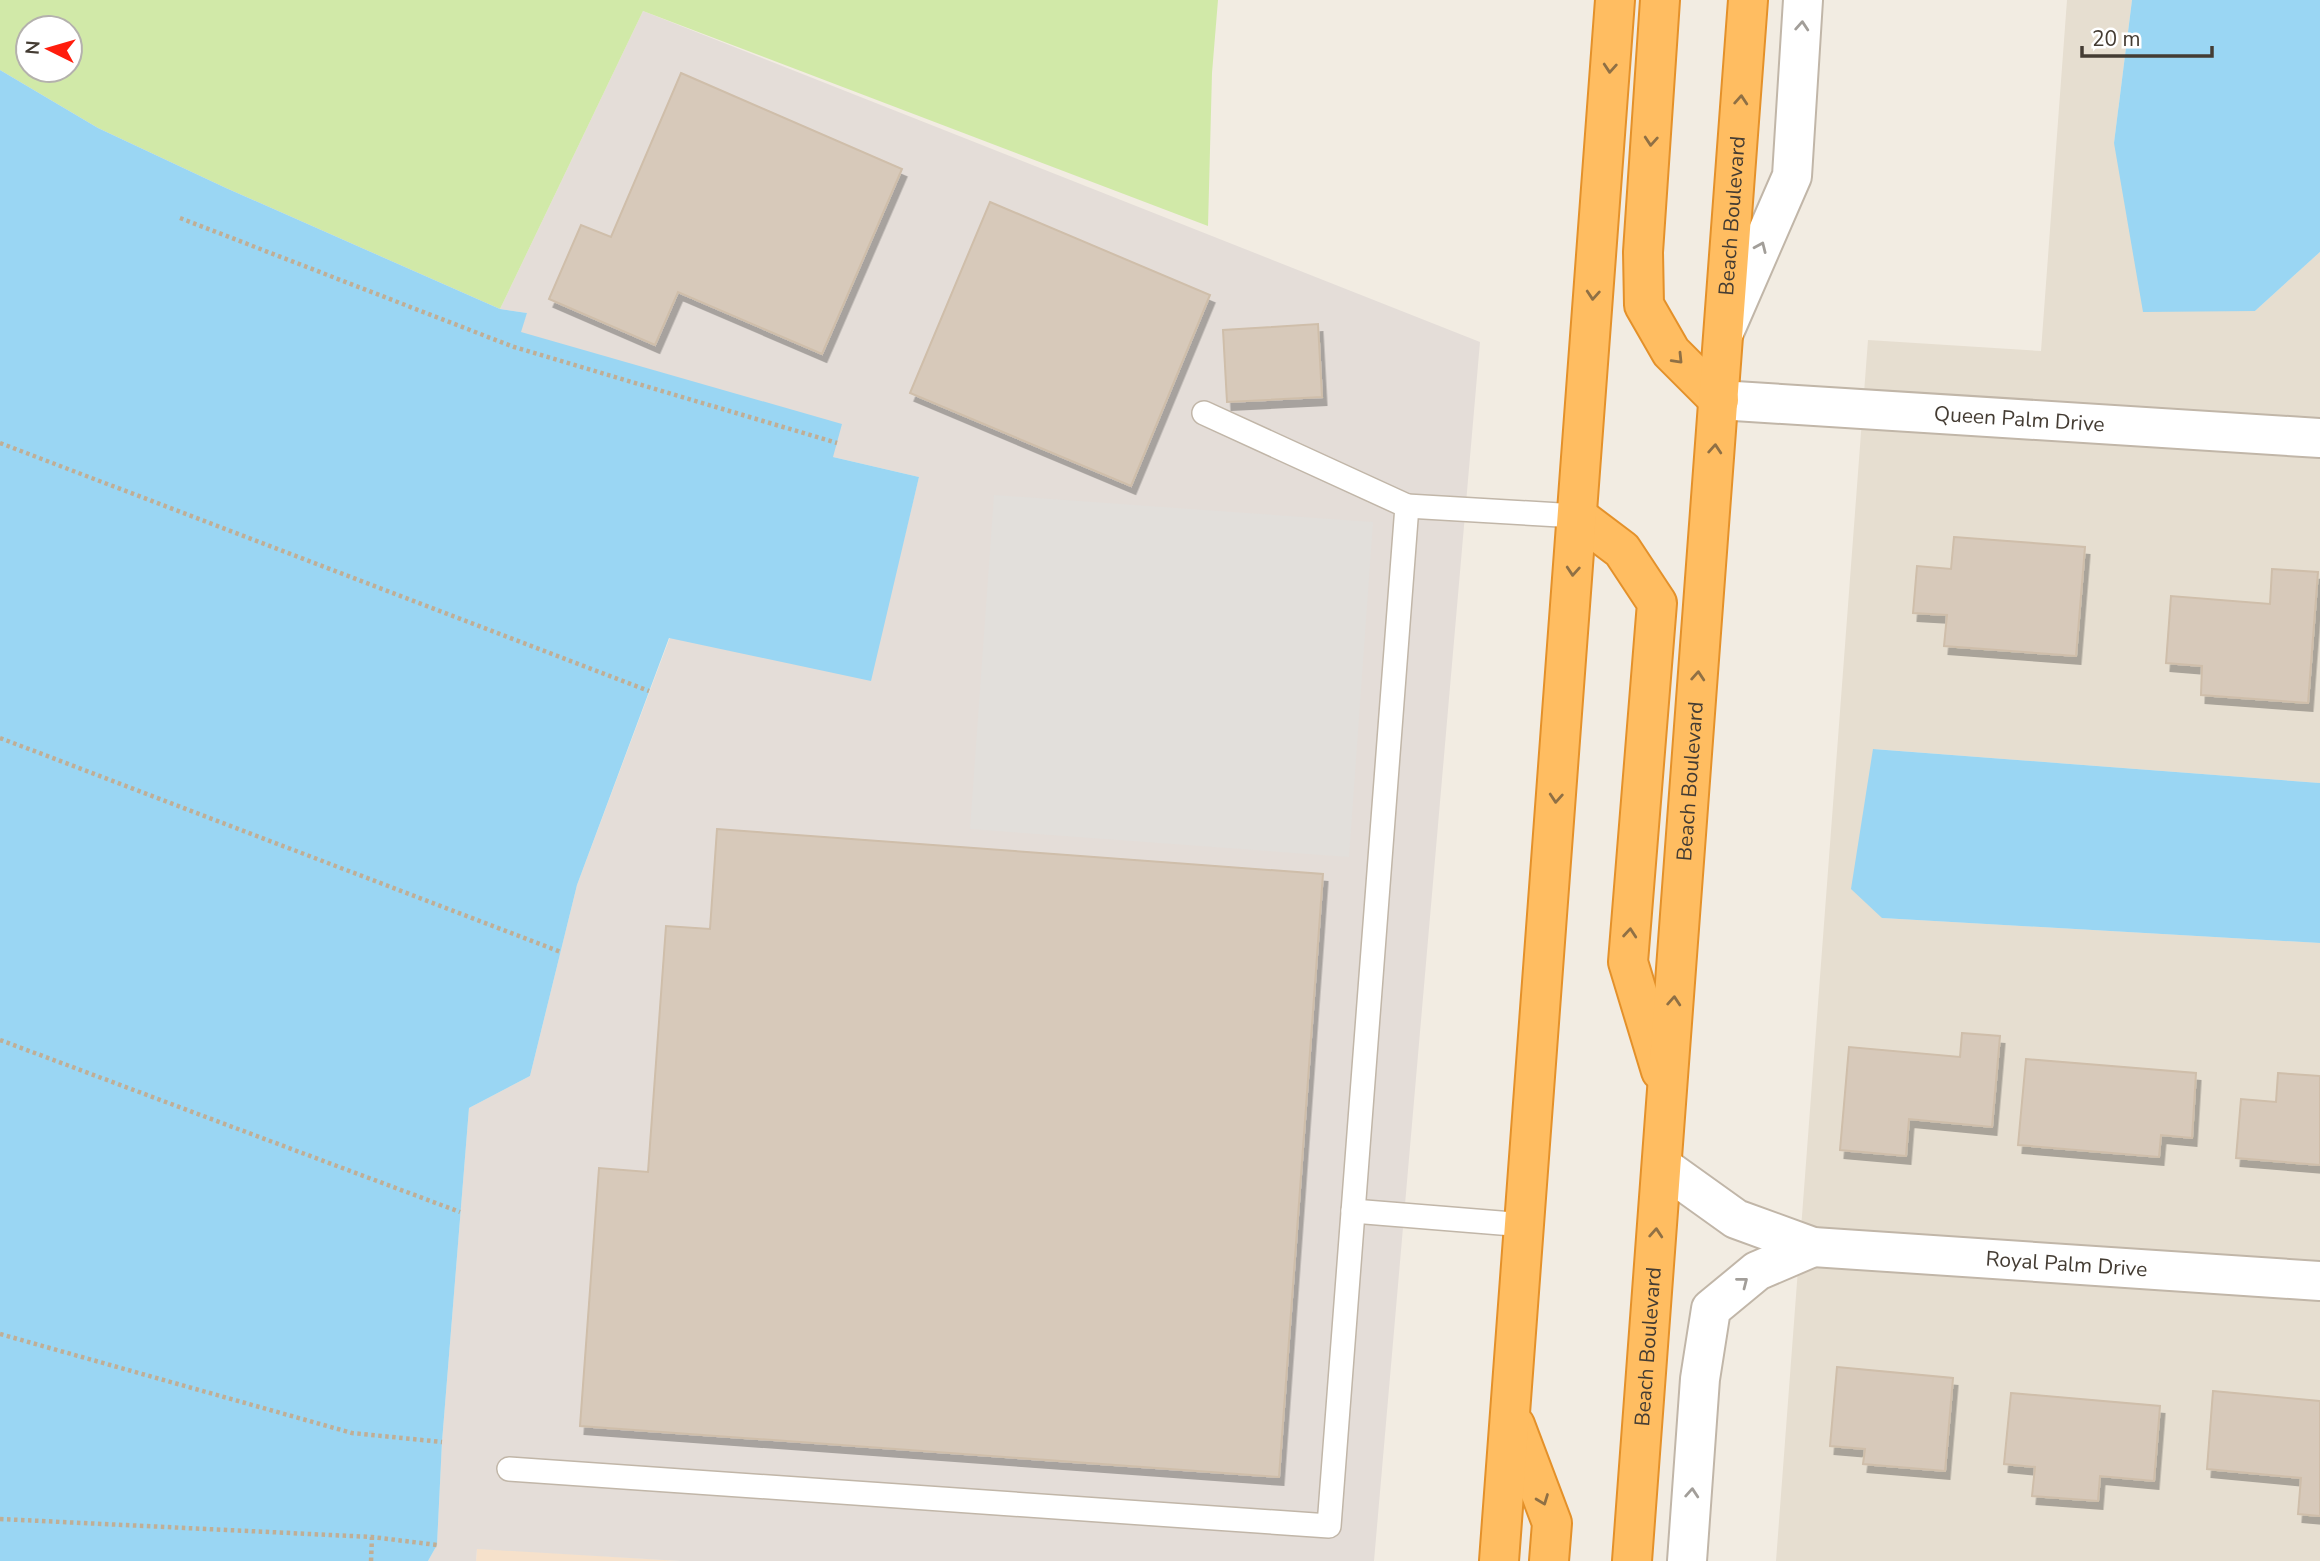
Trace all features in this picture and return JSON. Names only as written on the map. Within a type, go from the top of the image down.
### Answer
[{"type":"highway","points":[[1499,1561],[1615,0]]},
{"type":"highway","points":[[1660,0],[1643,252],[1644,305],[1671,352],[1719,400]]},
{"type":"highway","name":"Beach Boulevard","points":[[1632,1561],[1748,0]]},
{"type":"highway","points":[[1577,516],[1622,551],[1657,603],[1628,962],[1667,1093]]},
{"type":"highway","points":[[1510,1413],[1552,1523],[1549,1561]]},
{"type":"street","points":[[1724,332],[1792,176],[1804,0]]},
{"type":"street","name":"Queen Palm Drive","points":[[1719,400],[2320,439]]},
{"type":"street","name":"Royal Palm Drive","points":[[1662,1166],[1736,1219],[1813,1247],[2320,1281]]},
{"type":"street","name":"Royal Palm Drive","points":[[1687,1561],[1700,1379],[1711,1309],[1757,1271],[1813,1247]]},
{"type":"lane","points":[[1204,413],[1408,506],[1577,516]]},
{"type":"lane","points":[[509,1469],[1329,1526],[1408,506]]},
{"type":"lane","points":[[1353,1211],[1525,1225]]},
{"type":"path","points":[[180,218],[514,347],[837,443]]},
{"type":"path","points":[[0,443],[649,691]]},
{"type":"path","points":[[0,738],[561,952]]},
{"type":"path","points":[[0,1040],[460,1212]]},
{"type":"path","points":[[0,1334],[352,1433],[442,1443]]},
{"type":"path","points":[[0,1519],[372,1537],[437,1545]]},
{"type":"path","points":[[371,1561],[372,1537]]},
{"type":"shaded area","points":[[2067,0],[2132,0],[2114,143],[2255,311],[2320,252],[2320,783],[1874,749],[1882,918],[2320,943],[2320,1561],[1776,1561],[1868,340],[2041,351]]},
{"type":"shaded area","points":[[643,11],[1480,342],[1374,1561],[680,1561],[477,1549],[476,1561],[428,1561],[437,1545],[442,1442],[469,1108],[530,1076],[577,885],[670,637],[870,680],[919,477],[833,457],[520,332],[527,313],[500,309]]},
{"type":"shaded area","points":[[994,495],[1373,522],[1349,857],[970,829]]},
{"type":"shaded area","points":[[477,1548],[680,1561],[476,1561]]},
{"type":"green space","points":[[0,0],[1218,0],[1212,73],[1208,226],[643,11],[500,309],[226,188],[98,128],[24,84],[84,84],[84,14],[14,14],[14,78],[0,70]]},
{"type":"water","points":[[2132,0],[2320,0],[2320,252],[2255,311],[2143,312],[2114,143]]},
{"type":"water","points":[[0,70],[14,78],[14,84],[24,84],[98,128],[226,188],[500,309],[527,313],[521,332],[842,424],[833,457],[919,477],[871,681],[669,638],[577,885],[530,1076],[469,1108],[442,1442],[437,1545],[428,1561],[0,1561]]},
{"type":"water","points":[[1873,749],[2320,783],[2320,943],[1882,918],[1851,889]]},
{"type":"building","points":[[681,73],[902,169],[822,354],[678,292],[655,345],[549,299],[581,225],[611,237]]},
{"type":"building","points":[[990,202],[1210,295],[1131,486],[910,393]]},
{"type":"building","points":[[1318,324],[1322,397],[1227,402],[1223,330]]},
{"type":"building","points":[[1954,537],[2085,547],[2076,656],[1944,646],[1947,615],[1913,613],[1917,566],[1951,569]]},
{"type":"building","points":[[2272,569],[2318,572],[2308,703],[2201,695],[2202,666],[2166,663],[2171,596],[2270,604]]},
{"type":"building","points":[[717,829],[1323,874],[1279,1477],[580,1426],[599,1168],[648,1172],[666,926],[710,929]]},
{"type":"building","points":[[1962,1033],[2000,1036],[1992,1127],[1909,1119],[1906,1156],[1840,1150],[1849,1047],[1960,1057]]},
{"type":"building","points":[[2026,1059],[2196,1073],[2192,1138],[2161,1135],[2159,1157],[2018,1145]]},
{"type":"building","points":[[2278,1073],[2320,1076],[2320,1165],[2236,1158],[2241,1099],[2276,1102]]},
{"type":"building","points":[[1837,1367],[1953,1378],[1945,1471],[1863,1464],[1865,1449],[1830,1446]]},
{"type":"building","points":[[2213,1391],[2320,1401],[2320,1516],[2298,1514],[2301,1478],[2207,1469]]},
{"type":"building","points":[[2011,1393],[2160,1406],[2154,1481],[2100,1476],[2098,1501],[2032,1496],[2035,1467],[2004,1464]]}]
